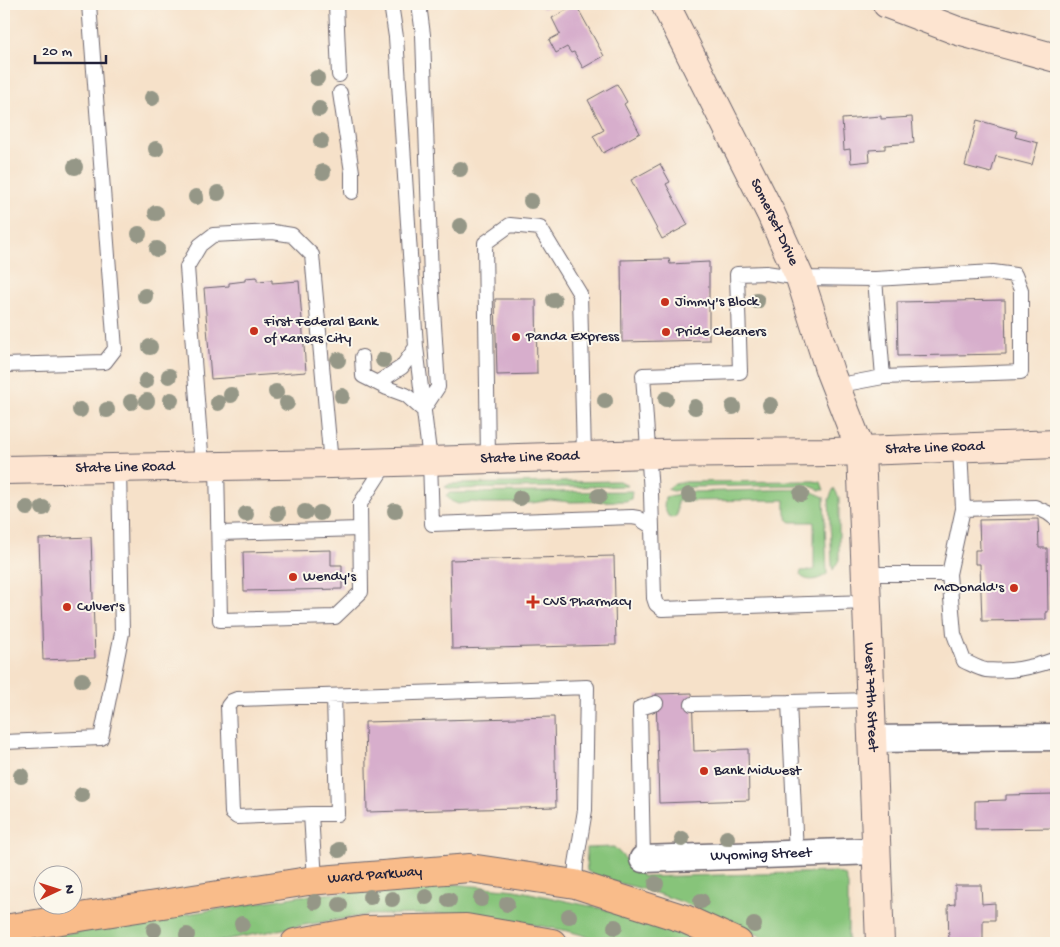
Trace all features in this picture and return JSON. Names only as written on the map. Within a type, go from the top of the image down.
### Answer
[{"type":"main road","name":"Ward Parkway","points":[[4,929],[315,880],[470,868],[575,884],[685,919],[738,943]]},
{"type":"main road","points":[[295,943],[364,930],[466,928],[552,943]]},
{"type":"street","name":"Somerset Drive","points":[[665,4],[771,214],[800,278],[836,386],[861,451]]},
{"type":"street","points":[[686,4],[699,46],[709,90]]},
{"type":"street","points":[[887,4],[958,31],[1056,58]]},
{"type":"street","name":"State Line Road","points":[[4,470],[331,464],[649,454],[861,451],[1056,444]]},
{"type":"street","name":"West 79th Street","points":[[861,451],[880,943]]},
{"type":"street","points":[[872,738],[1056,737]]},
{"type":"street","name":"Wyoming Street","points":[[643,858],[876,851]]},
{"type":"lane","points":[[4,365],[105,362],[114,350],[88,4]]},
{"type":"lane","points":[[336,4],[339,75]]},
{"type":"lane","points":[[391,4],[396,37],[416,347],[430,460],[432,524],[632,517],[638,518],[651,526]]},
{"type":"lane","points":[[419,4],[423,35],[431,278],[438,387],[423,410]]},
{"type":"lane","points":[[340,93],[352,172],[352,192]]},
{"type":"lane","points":[[488,458],[486,244],[510,225],[540,228],[580,294],[584,456]]},
{"type":"lane","points":[[331,464],[312,255],[292,235],[273,232],[214,235],[200,245],[187,266],[209,465],[219,532],[220,620],[335,617],[361,592],[360,504],[387,462]]},
{"type":"lane","points":[[836,386],[883,377],[1021,372],[1021,290],[1014,275],[994,272],[875,279],[800,278],[766,273],[737,274],[740,372],[643,374],[649,454],[654,598],[656,604],[662,609],[866,602]]},
{"type":"lane","points":[[875,279],[883,377]]},
{"type":"lane","points":[[377,383],[402,367],[416,347]]},
{"type":"lane","points":[[362,357],[363,376],[406,394],[423,410]]},
{"type":"lane","points":[[960,448],[963,509],[949,574],[954,634],[964,661],[985,670],[1023,668],[1042,665],[1056,659]]},
{"type":"lane","points":[[4,742],[101,738],[122,633],[119,468]]},
{"type":"lane","points":[[963,509],[1035,507],[1048,512],[1056,520]]},
{"type":"lane","points":[[219,532],[360,528]]},
{"type":"lane","points":[[865,574],[949,574]]},
{"type":"lane","points":[[334,696],[337,814],[237,817],[232,813],[228,706],[237,699],[587,687],[584,810],[575,884]]},
{"type":"lane","points":[[692,704],[871,700]]},
{"type":"lane","points":[[788,702],[796,854]]},
{"type":"lane","points":[[643,858],[640,708],[656,703]]},
{"type":"lane","points":[[311,814],[315,880]]},
{"type":"green space","points":[[619,481],[628,486],[451,489],[445,487],[450,484]]},
{"type":"green space","points":[[683,482],[821,482],[824,490],[807,485],[692,487],[673,491],[667,489]]},
{"type":"green space","points":[[834,488],[839,497],[839,560],[833,570],[829,499]]},
{"type":"green space","points":[[806,489],[824,497],[827,574],[813,580],[803,578],[800,575],[801,571],[814,570],[814,522],[791,522],[788,520],[785,512],[785,500],[677,501],[677,515],[673,518],[668,516],[664,507],[665,497],[689,492]]},
{"type":"green space","points":[[632,491],[631,499],[626,501],[569,502],[550,500],[532,503],[472,502],[458,504],[451,501],[446,495],[450,493]]},
{"type":"green space","points":[[614,847],[643,877],[834,872],[845,875],[848,885],[848,943],[772,943],[763,937],[693,906],[601,878],[587,871],[586,848]]},
{"type":"green space","points":[[454,884],[516,890],[608,910],[705,943],[610,943],[568,931],[507,920],[440,914],[368,915],[208,943],[15,943],[300,896]]},
{"type":"building","points":[[540,4],[553,4],[543,9]]},
{"type":"building","points":[[576,5],[604,56],[583,68],[574,52],[571,53],[567,47],[556,53],[549,40],[560,34],[552,18]]},
{"type":"building","points":[[617,84],[627,102],[624,104],[640,133],[603,153],[593,136],[604,130],[588,100]]},
{"type":"building","points":[[881,116],[881,119],[912,117],[914,143],[885,145],[885,149],[869,150],[870,161],[851,163],[850,149],[844,150],[842,119]]},
{"type":"building","points":[[977,120],[1017,131],[1015,137],[1038,143],[1032,165],[996,156],[991,173],[965,166]]},
{"type":"building","points":[[660,164],[670,182],[666,184],[688,225],[662,239],[631,180]]},
{"type":"building","name":"Jimmy's Block","points":[[669,259],[670,264],[709,262],[709,340],[622,342],[621,260]]},
{"type":"building","points":[[257,277],[257,281],[272,280],[272,283],[299,281],[306,372],[211,379],[204,288],[229,286],[229,283],[245,281],[245,278]]},
{"type":"building","name":"Panda Express","points":[[495,299],[536,299],[537,374],[497,375]]},
{"type":"building","points":[[1005,300],[1006,354],[898,356],[897,302]]},
{"type":"building","name":"McDonald's","points":[[1038,519],[1039,548],[1047,548],[1048,612],[1046,612],[1046,620],[982,621],[980,564],[975,564],[975,550],[980,550],[979,520]]},
{"type":"building","name":"Culver's","points":[[91,537],[95,658],[43,660],[39,539]]},
{"type":"building","name":"Wendy's","points":[[331,550],[331,565],[342,565],[342,589],[244,591],[243,552]]},
{"type":"building","name":"CVS Pharmacy","points":[[614,556],[616,645],[452,649],[450,560]]},
{"type":"building","points":[[692,693],[694,751],[748,749],[749,800],[659,803],[656,694]]},
{"type":"building","points":[[554,717],[556,807],[367,812],[365,722]]},
{"type":"building","points":[[1056,794],[1056,828],[975,829],[975,801],[1006,800],[1006,795]]},
{"type":"building","points":[[955,885],[981,885],[982,904],[995,903],[995,920],[983,920],[983,943],[949,943],[948,905],[955,904]]},
{"type":"place","name":"Jimmy's Block","points":[[665,302]]},
{"type":"place","name":"First Federal Bank of Kansas City","points":[[254,331]]},
{"type":"place","name":"Pride Cleaners","points":[[666,332]]},
{"type":"place","name":"Panda Express","points":[[516,337]]},
{"type":"place","name":"Wendy's","points":[[293,577]]},
{"type":"place","name":"McDonald's","points":[[1014,588]]},
{"type":"place","name":"CVS Pharmacy","points":[[533,602]]},
{"type":"place","name":"Culver's","points":[[67,607]]},
{"type":"place","name":"Bank Midwest","points":[[704,771]]}]
